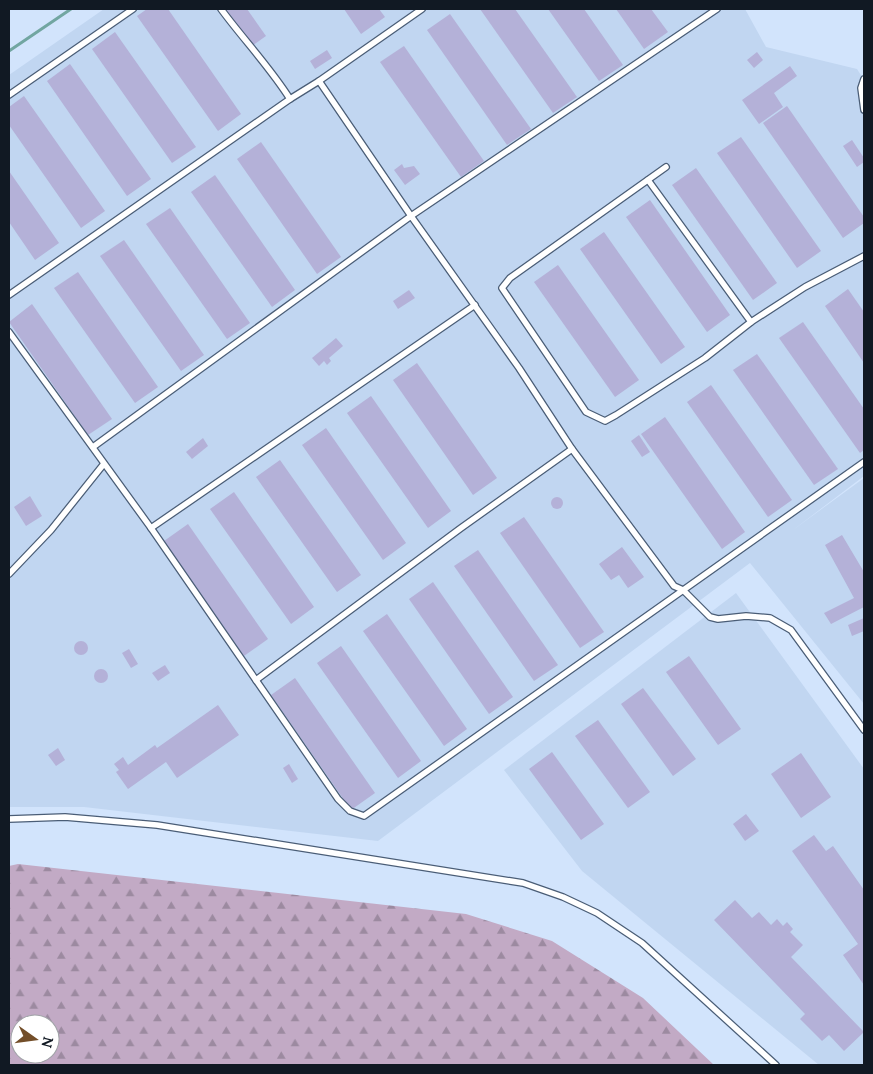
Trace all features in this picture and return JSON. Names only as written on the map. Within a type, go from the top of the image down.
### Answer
[{"type":"lane","points":[[9,95],[133,9]]},
{"type":"lane","points":[[221,9],[245,42],[277,79],[290,99]]},
{"type":"lane","points":[[9,295],[422,9]]},
{"type":"lane","points":[[93,446],[411,216],[717,9]]},
{"type":"lane","points":[[864,79],[861,88],[864,110]]},
{"type":"lane","points":[[319,81],[411,216],[475,304],[572,449],[674,586],[683,590],[710,617],[718,619],[746,616],[770,618],[791,630],[864,730]]},
{"type":"lane","points":[[666,167],[510,278],[502,288],[586,412],[605,421],[705,358],[751,322],[805,287],[864,256]]},
{"type":"lane","points":[[648,180],[751,322]]},
{"type":"lane","points":[[151,528],[475,304]]},
{"type":"lane","points":[[9,332],[93,446],[103,465],[151,528],[338,799],[350,811],[364,816],[864,462]]},
{"type":"lane","points":[[256,680],[461,528],[572,449]]},
{"type":"lane","points":[[9,574],[51,530],[103,465]]},
{"type":"lane","points":[[9,819],[65,817],[157,825],[523,883],[563,897],[597,914],[642,944],[776,1065]]},
{"type":"shaded area","points":[[104,9],[745,9],[766,47],[857,69],[864,80],[864,476],[793,530],[864,478],[864,704],[750,563],[378,841],[84,807],[9,807],[9,75]]},
{"type":"shaded area","points":[[736,593],[864,769],[864,1065],[819,1065],[582,871],[504,770]]},
{"type":"green space","points":[[18,864],[466,914],[552,941],[643,998],[714,1065],[9,1065],[9,866]]},
{"type":"building","points":[[147,9],[168,9],[241,114],[218,131],[137,16]]},
{"type":"building","points":[[225,9],[247,9],[266,36],[252,46]]},
{"type":"building","points":[[344,9],[379,9],[385,17],[361,34]]},
{"type":"building","points":[[480,9],[515,9],[577,97],[553,113]]},
{"type":"building","points":[[548,9],[584,9],[623,65],[599,81]]},
{"type":"building","points":[[616,9],[651,9],[668,32],[644,49]]},
{"type":"building","points":[[450,14],[531,129],[507,145],[427,30]]},
{"type":"building","points":[[115,32],[196,147],[172,163],[92,49]]},
{"type":"building","points":[[404,46],[484,161],[461,177],[380,62]]},
{"type":"building","points":[[327,50],[332,58],[315,69],[310,61]]},
{"type":"building","points":[[757,52],[763,60],[754,68],[747,60]]},
{"type":"building","points":[[70,64],[151,179],[127,196],[47,81]]},
{"type":"building","points":[[790,66],[797,76],[774,93],[783,107],[759,124],[742,100]]},
{"type":"building","points":[[24,96],[105,211],[81,228],[9,125],[9,107]]},
{"type":"building","points":[[787,106],[864,217],[864,223],[843,238],[763,123]]},
{"type":"building","points":[[741,137],[821,251],[797,268],[717,153]]},
{"type":"building","points":[[852,140],[864,158],[864,162],[857,167],[843,146]]},
{"type":"building","points":[[261,142],[341,257],[317,274],[237,159]]},
{"type":"building","points":[[402,164],[404,168],[414,166],[420,174],[405,185],[394,170]]},
{"type":"building","points":[[696,168],[777,283],[753,300],[672,185]]},
{"type":"building","points":[[9,171],[59,243],[35,260],[9,222]]},
{"type":"building","points":[[215,175],[295,290],[272,307],[191,192]]},
{"type":"building","points":[[650,200],[730,315],[707,332],[626,217]]},
{"type":"building","points":[[170,208],[250,323],[227,339],[146,224]]},
{"type":"building","points":[[604,232],[685,347],[661,364],[580,249]]},
{"type":"building","points":[[124,240],[204,355],[181,371],[100,256]]},
{"type":"building","points":[[558,265],[639,380],[615,397],[534,282]]},
{"type":"building","points":[[78,272],[158,387],[135,403],[54,288]]},
{"type":"building","points":[[848,289],[864,312],[864,363],[825,306]]},
{"type":"building","points":[[409,290],[415,298],[398,309],[393,301]]},
{"type":"building","points":[[32,304],[112,419],[88,435],[9,322]]},
{"type":"building","points":[[803,322],[864,409],[864,450],[860,453],[779,338]]},
{"type":"building","points":[[336,338],[343,346],[329,358],[331,361],[327,365],[324,361],[319,366],[312,358]]},
{"type":"building","points":[[757,354],[838,469],[814,485],[733,370]]},
{"type":"building","points":[[417,363],[497,478],[473,495],[393,380]]},
{"type":"building","points":[[711,385],[792,500],[768,517],[687,402]]},
{"type":"building","points":[[371,396],[451,511],[428,528],[347,413]]},
{"type":"building","points":[[665,417],[745,532],[722,549],[641,434]]},
{"type":"building","points":[[326,428],[406,543],[383,560],[302,445]]},
{"type":"building","points":[[639,435],[650,452],[642,457],[631,441]]},
{"type":"building","points":[[203,438],[208,446],[192,459],[186,452]]},
{"type":"building","points":[[280,460],[361,575],[337,592],[256,477]]},
{"type":"building","points":[[234,492],[314,607],[291,624],[210,509]]},
{"type":"building","points":[[30,496],[42,516],[26,526],[14,507]]},
{"type":"building","points":[[555,497],[559,497],[563,503],[559,509],[555,509],[551,505],[551,501]]},
{"type":"building","points":[[524,517],[604,632],[580,648],[500,533]]},
{"type":"building","points":[[188,524],[268,639],[244,656],[164,541]]},
{"type":"building","points":[[842,535],[864,572],[864,607],[831,624],[824,613],[854,598],[825,545]]},
{"type":"building","points":[[622,547],[644,577],[628,588],[619,575],[611,580],[599,564]]},
{"type":"building","points":[[478,550],[558,665],[534,681],[454,566]]},
{"type":"building","points":[[433,582],[513,697],[489,714],[409,599]]},
{"type":"building","points":[[387,614],[467,729],[444,746],[363,631]]},
{"type":"building","points":[[864,618],[864,631],[852,636],[848,625]]},
{"type":"building","points":[[81,641],[86,643],[88,648],[86,653],[81,655],[76,653],[74,648],[76,643]]},
{"type":"building","points":[[341,646],[421,761],[398,778],[317,663]]},
{"type":"building","points":[[129,649],[138,664],[131,668],[122,653]]},
{"type":"building","points":[[689,656],[741,729],[718,745],[666,672]]},
{"type":"building","points":[[165,665],[170,673],[158,681],[152,673]]},
{"type":"building","points":[[101,669],[106,671],[108,676],[106,681],[101,683],[96,681],[94,676],[96,671]]},
{"type":"building","points":[[295,678],[375,793],[351,810],[271,695]]},
{"type":"building","points":[[643,688],[696,759],[673,776],[621,704]]},
{"type":"building","points":[[218,705],[239,735],[177,778],[166,762],[128,789],[116,772],[119,770],[114,764],[123,757],[128,765],[155,745],[157,748]]},
{"type":"building","points":[[598,720],[650,792],[628,808],[575,736]]},
{"type":"building","points":[[58,748],[65,760],[56,766],[48,755]]},
{"type":"building","points":[[552,752],[604,824],[581,840],[529,769]]},
{"type":"building","points":[[801,753],[831,797],[801,818],[771,774]]},
{"type":"building","points":[[289,764],[298,779],[292,783],[283,768]]},
{"type":"building","points":[[746,814],[759,831],[745,841],[733,824]]},
{"type":"building","points":[[814,835],[826,851],[833,846],[864,890],[864,985],[843,955],[858,944],[792,851]]},
{"type":"building","points":[[735,900],[752,918],[759,912],[771,925],[777,919],[783,926],[787,922],[793,929],[790,932],[803,945],[791,957],[864,1032],[844,1051],[829,1035],[822,1041],[800,1019],[805,1014],[714,920]]},
{"type":"waterway","points":[[9,51],[71,9]]}]
